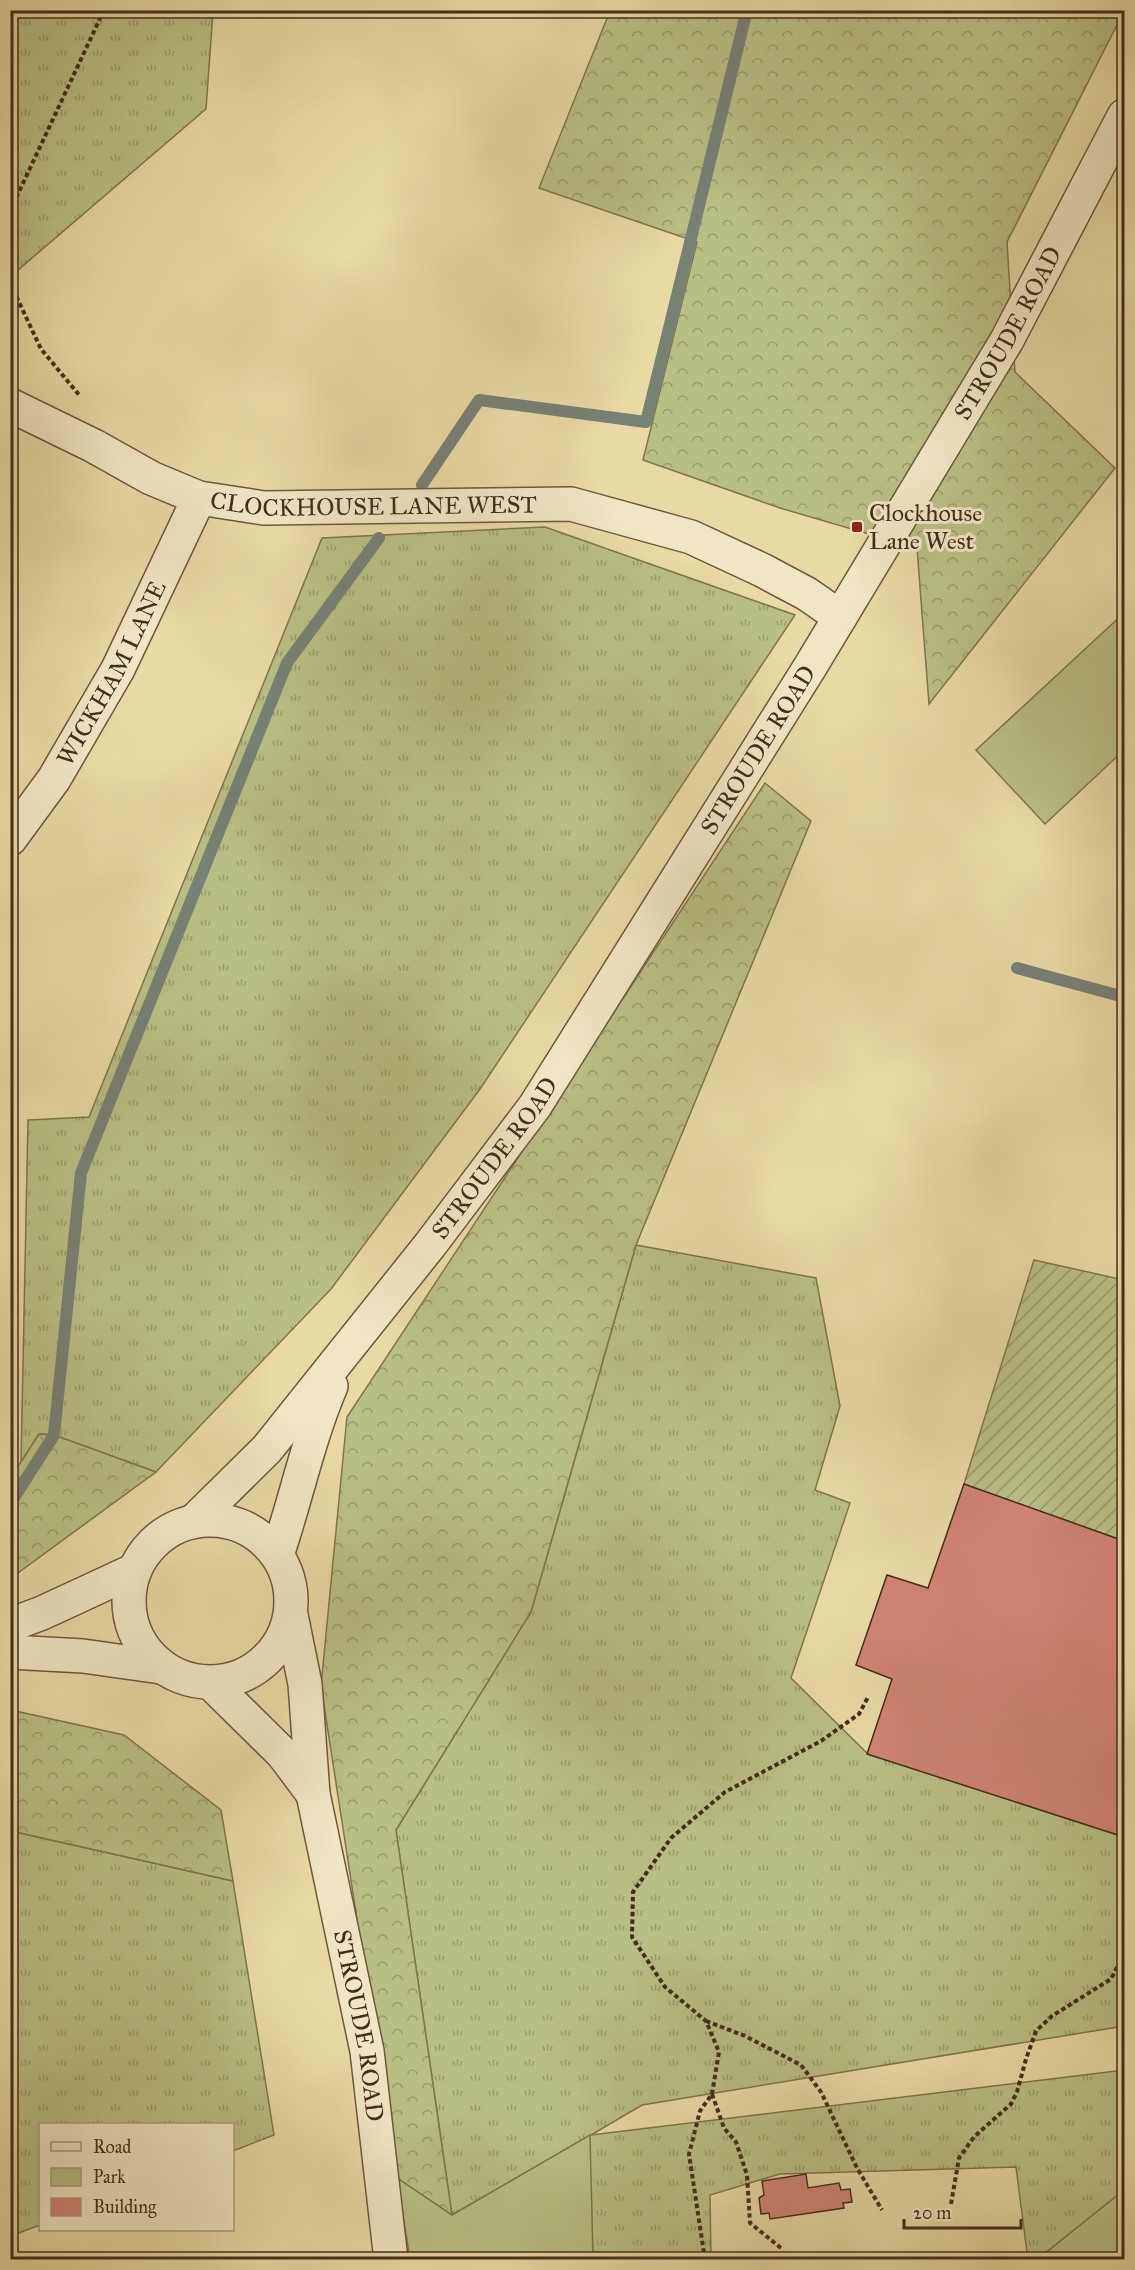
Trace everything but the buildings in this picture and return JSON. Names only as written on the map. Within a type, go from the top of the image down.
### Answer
[{"type":"street","name":"STROUDE ROAD","points":[[194,1521],[267,1449],[345,1354],[535,1107],[840,617],[1006,340],[1125,116]]},
{"type":"street","name":"CLOCKHOUSE LANE WEST","points":[[10,405],[94,446],[151,478],[199,498],[264,508],[571,504],[691,537],[807,594],[840,617]]},
{"type":"street","name":"WICKHAM LANE","points":[[10,839],[54,779],[118,669],[199,498]]},
{"type":"street","name":"STROUDE ROAD","points":[[277,1555],[290,1518],[317,1419],[345,1354]]},
{"type":"street","points":[[219,1520],[242,1526],[263,1539],[277,1555],[287,1574],[291,1594],[291,1615],[284,1636],[271,1655],[254,1670],[234,1679],[211,1683],[185,1679],[161,1666],[148,1654],[131,1623],[129,1587],[135,1570],[149,1547],[169,1531],[194,1521],[219,1520]]},
{"type":"street","points":[[10,1625],[135,1570]]},
{"type":"street","name":"STROUDE ROAD","points":[[291,1615],[305,1684],[314,1794],[367,2051],[391,2259]]},
{"type":"street","points":[[10,1652],[83,1656],[161,1666]]},
{"type":"street","name":"STROUDE ROAD","points":[[211,1683],[283,1754],[314,1794]]},
{"type":"path","points":[[10,211],[104,10]]},
{"type":"path","points":[[10,283],[40,349],[82,399]]},
{"type":"path","points":[[868,1697],[859,1714],[821,1741],[725,1792],[671,1838],[633,1892],[632,1937],[665,1987],[706,2021],[745,2036],[801,2065],[822,2092],[857,2168],[882,2210]]},
{"type":"path","points":[[951,2204],[959,2158],[974,2137],[1011,2104],[1036,2031],[1052,2016],[1110,1979],[1125,1954]]},
{"type":"path","points":[[705,2259],[689,2154],[700,2111],[712,2094],[719,2052],[706,2021]]},
{"type":"path","points":[[712,2094],[724,2128],[736,2142],[747,2175],[750,2223],[781,2248]]},
{"type":"green space","points":[[11,10],[213,11],[206,109],[11,276]]},
{"type":"green space","points":[[610,11],[1124,11],[1007,242],[1015,372],[1115,468],[929,704],[917,548],[780,508],[643,460],[697,242],[539,188]]},
{"type":"green space","points":[[545,527],[795,615],[480,1089],[331,1289],[156,1472],[54,1435],[39,1434],[21,1462],[28,1120],[89,1117],[322,538]]},
{"type":"green space","points":[[1124,613],[1124,750],[1045,824],[976,750]]},
{"type":"green space","points":[[765,783],[811,821],[636,1245],[531,1612],[396,1830],[452,2215],[397,2178],[321,1686],[347,1417]]},
{"type":"green space","points":[[636,1245],[816,1278],[840,1406],[815,1490],[850,1503],[791,1678],[868,1754],[1124,1837],[1124,2026],[642,2105],[591,2135],[1124,2070],[1124,2190],[1038,2259],[1028,2260],[1016,2167],[780,2174],[710,2195],[711,2259],[593,2259],[589,2136],[452,2215],[396,1830],[531,1612]]},
{"type":"green space","points":[[1034,1260],[1124,1280],[1124,1541],[964,1484]]},
{"type":"green space","points":[[39,1434],[54,1435],[156,1472],[11,1578],[11,1474]]},
{"type":"green space","points":[[11,1710],[124,1735],[221,1810],[233,1881],[11,1831]]},
{"type":"green space","points":[[11,1831],[233,1881],[274,2135],[234,2151],[234,2123],[39,2123],[39,2225],[11,2236]]},
{"type":"green space","points":[[590,2135],[593,2259],[410,2259],[397,2178],[452,2215]]},
{"type":"green space","points":[[1124,2190],[1124,2259],[1038,2259]]},
{"type":"waterway","points":[[422,485],[479,400],[646,422],[747,10]]},
{"type":"waterway","points":[[10,1504],[54,1435],[81,1173],[287,663],[379,538]]},
{"type":"waterway","points":[[1017,968],[1124,997]]},
{"type":"place","name":"Clockhouse Lane West","points":[[857,527]]}]
